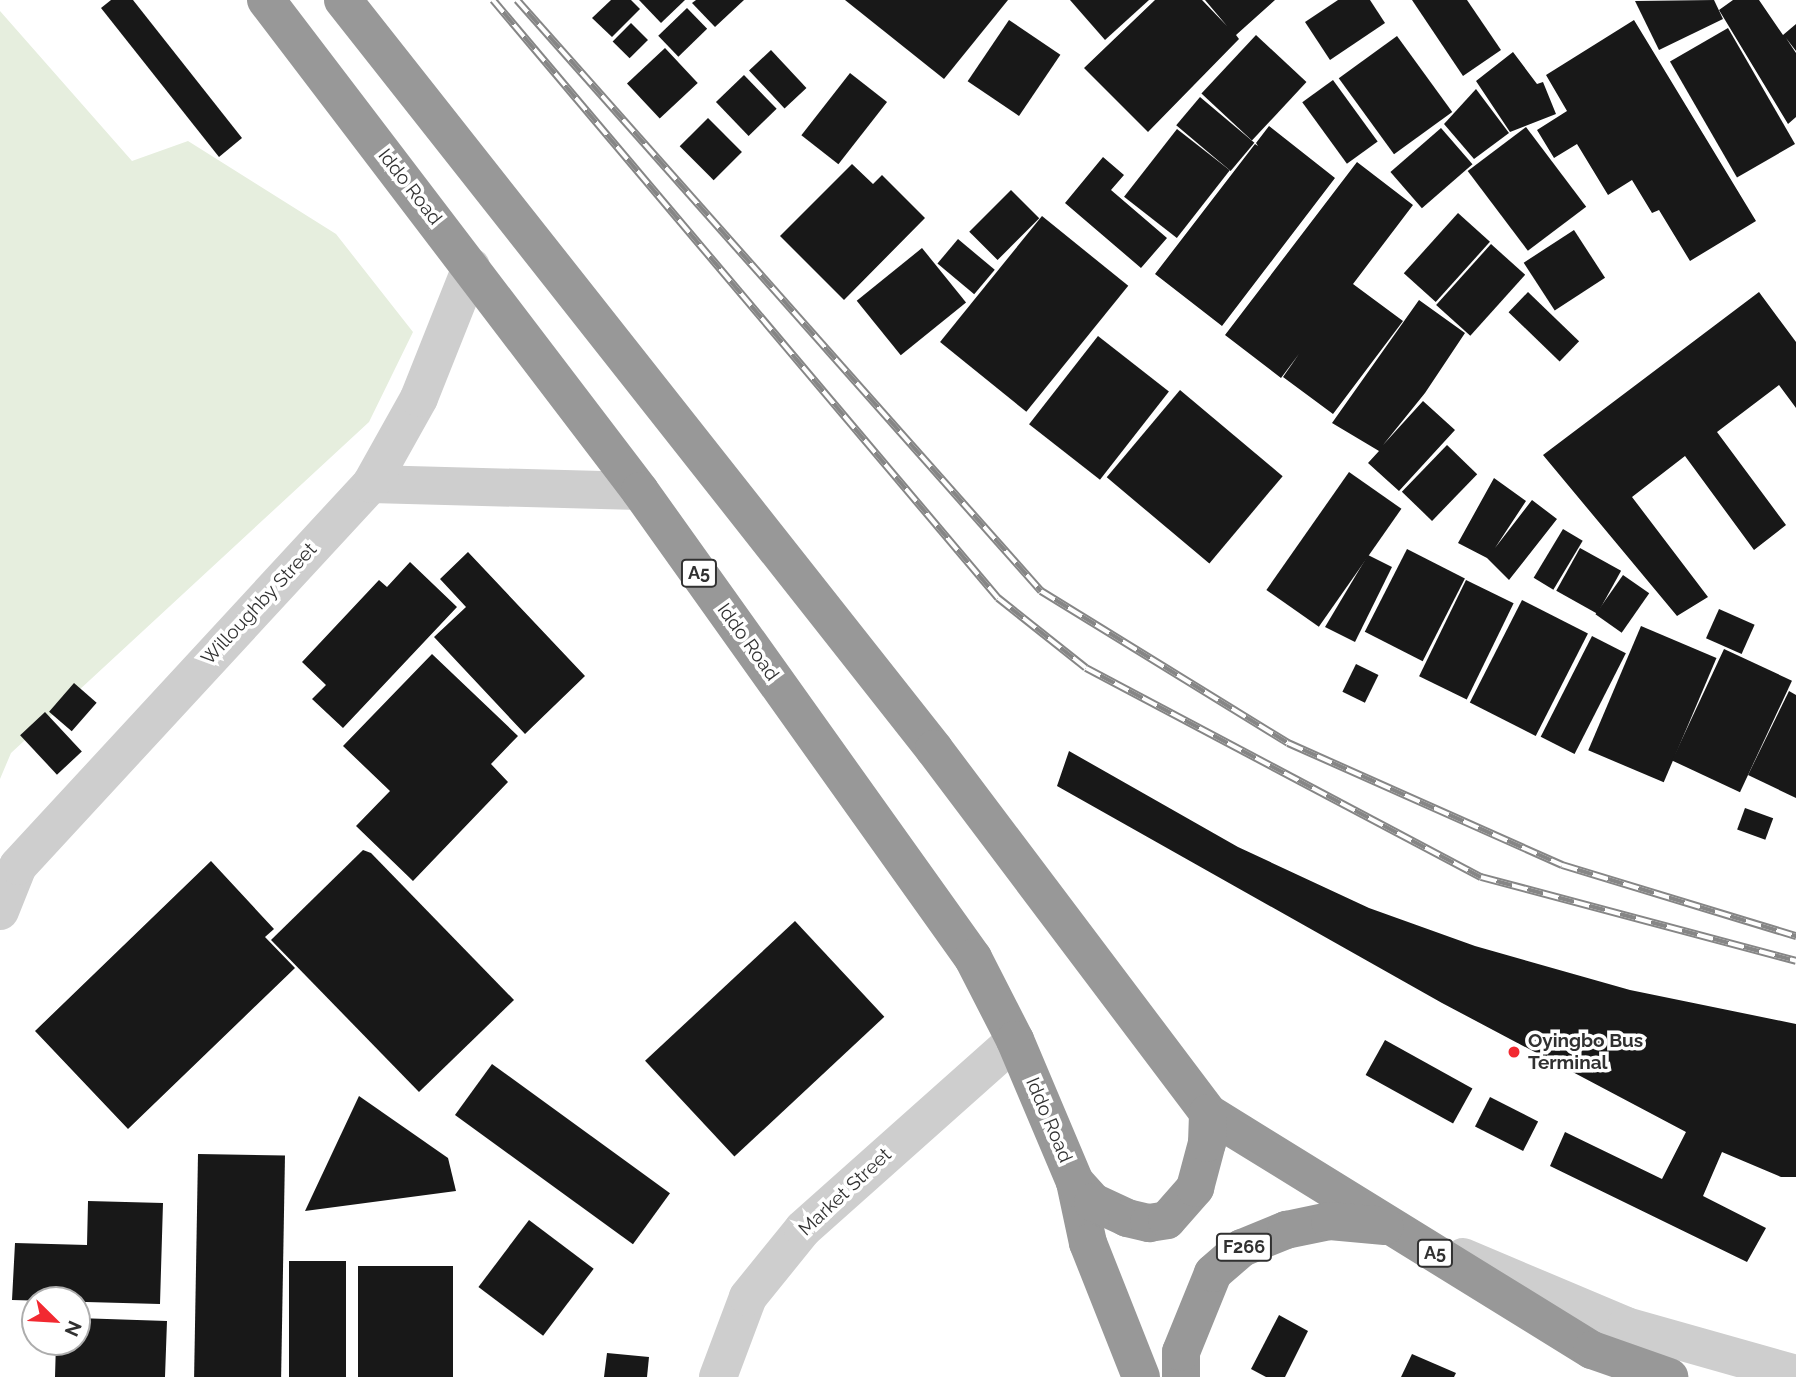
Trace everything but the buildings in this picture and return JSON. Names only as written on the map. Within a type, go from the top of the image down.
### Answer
[{"type":"highway","name":"Iddo Road","points":[[266,0],[640,491],[973,958],[1015,1040],[1075,1182]]},
{"type":"highway","name":"A5","points":[[344,0],[925,739],[1208,1113],[1592,1350],[1669,1377]]},
{"type":"highway","points":[[1075,1182],[1093,1202],[1127,1218],[1149,1223],[1167,1220],[1195,1188],[1207,1143],[1208,1113]]},
{"type":"highway","points":[[1075,1182],[1088,1243],[1141,1377]]},
{"type":"highway","name":"F266","points":[[1181,1377],[1181,1352],[1213,1273],[1242,1248],[1286,1230],[1330,1221],[1390,1226]]},
{"type":"street","name":"Willoughby Street","points":[[0,911],[18,866],[371,484],[419,398],[471,267]]},
{"type":"street","points":[[371,484],[640,491]]},
{"type":"street","name":"Market Street","points":[[718,1377],[748,1297],[803,1229],[1015,1040]]},
{"type":"street","points":[[1390,1226],[1626,1326],[1796,1374]]},
{"type":"green space","points":[[0,11],[132,161],[188,141],[336,234],[413,332],[369,422],[11,753],[0,779]]},
{"type":"railway","points":[[493,0],[998,598],[1086,668],[1481,877],[1796,961]]},
{"type":"railway","points":[[517,0],[1041,591],[1288,743],[1562,865],[1796,936]]},
{"type":"place","name":"Oyingbo Bus Terminal","points":[[1514,1052]]}]
